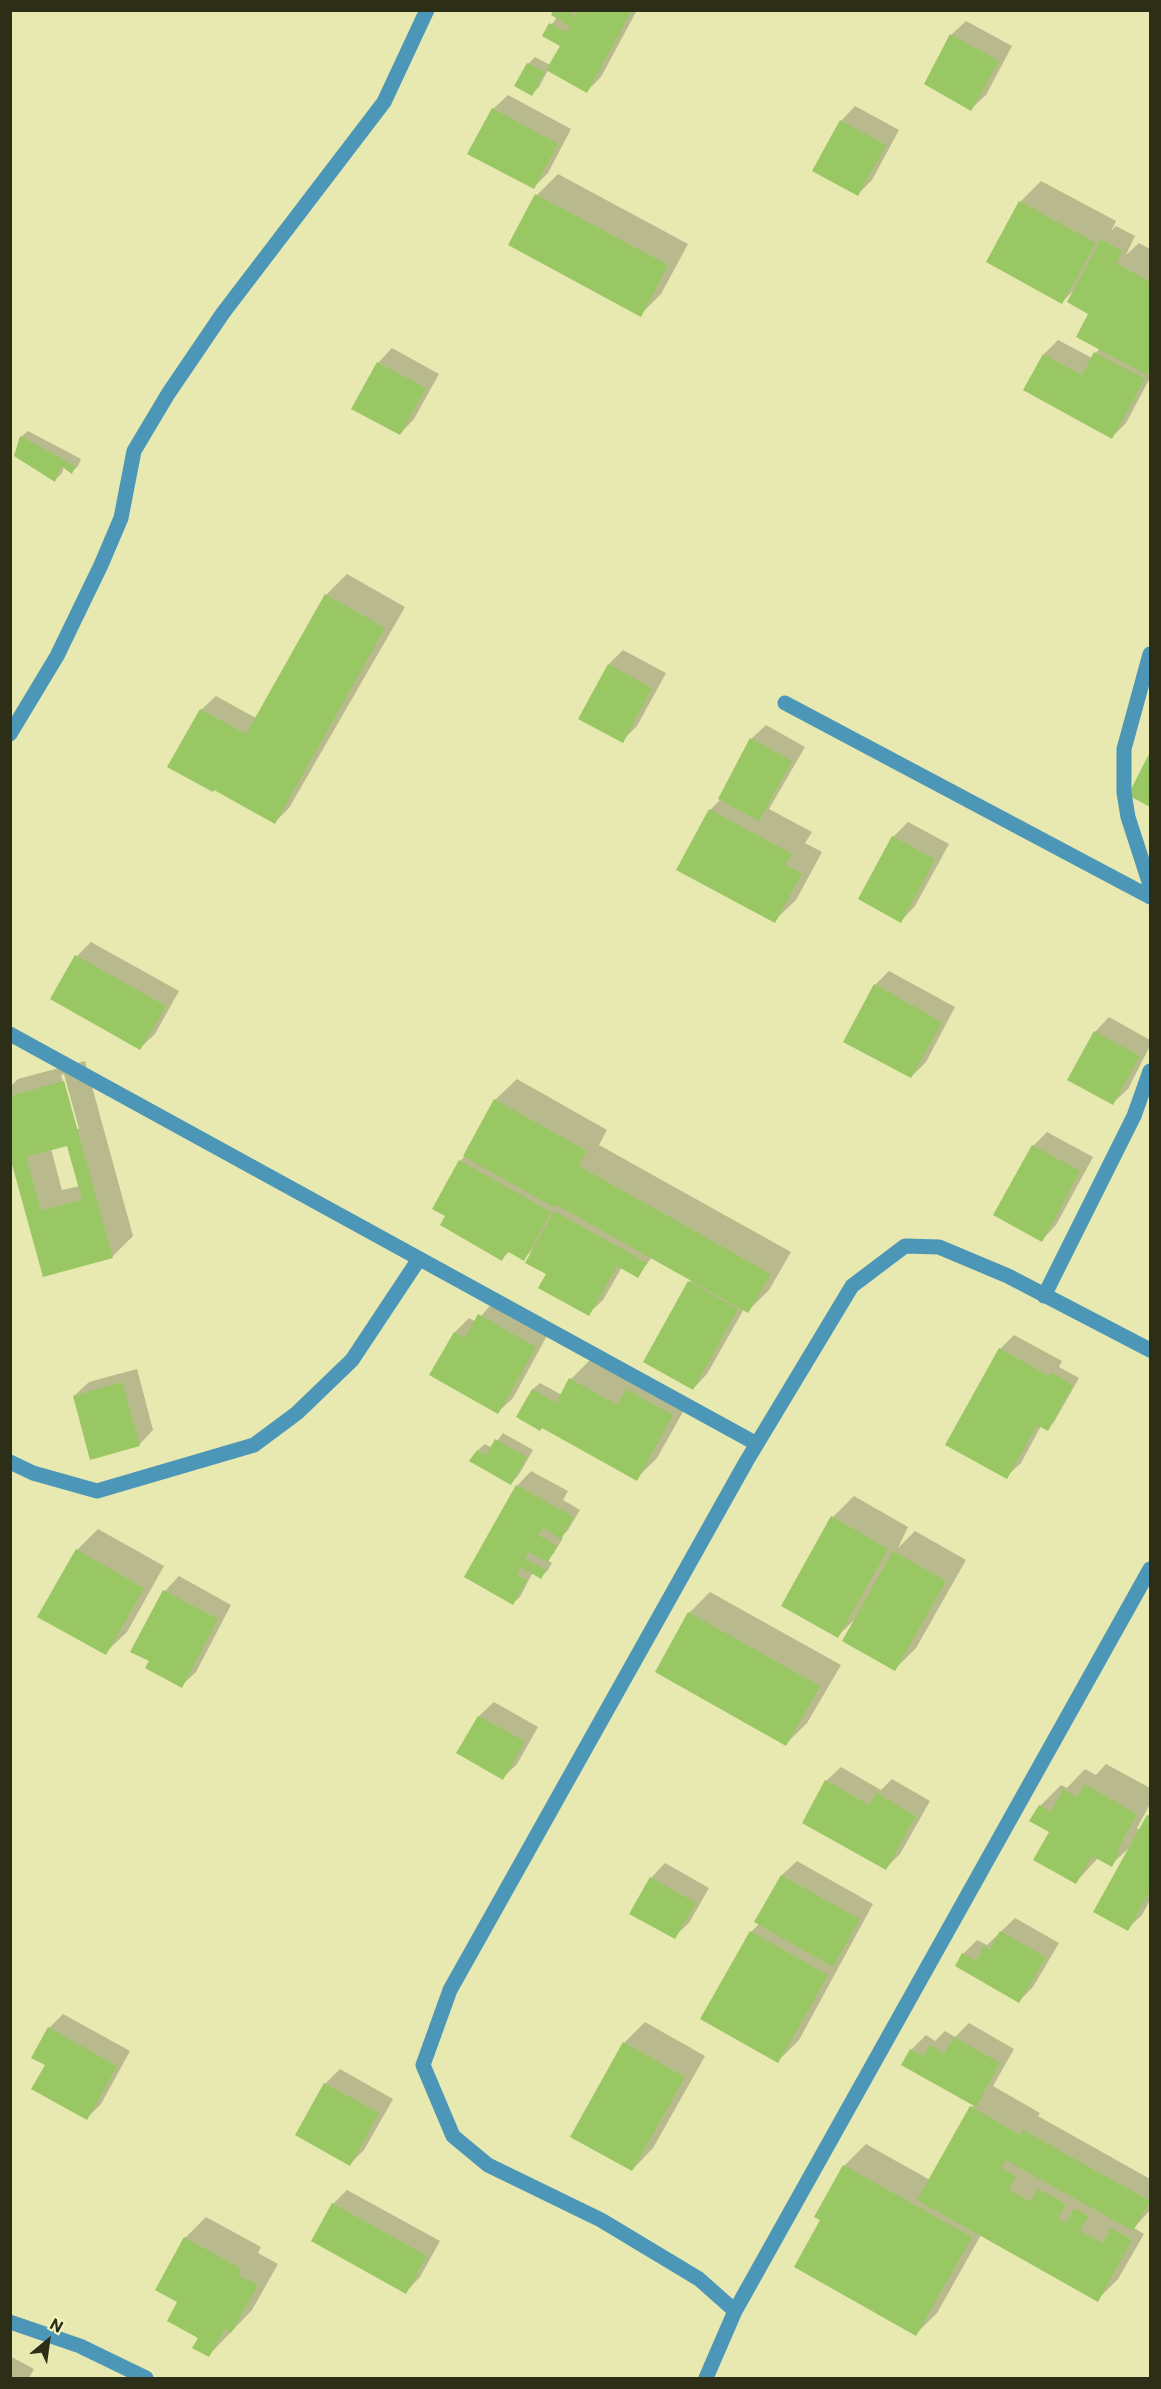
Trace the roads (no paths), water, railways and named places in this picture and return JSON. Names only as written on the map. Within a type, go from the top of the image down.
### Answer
[{"type":"street","points":[[10,734],[16,715],[57,656],[121,518],[134,451],[168,394],[224,313],[384,102],[427,10]]},
{"type":"street","points":[[1150,654],[1124,749],[1124,793],[1128,817],[1150,885]]},
{"type":"street","points":[[785,703],[1150,897]]},
{"type":"street","points":[[10,1034],[757,1444]]},
{"type":"street","points":[[1044,1296],[1134,1116],[1150,1071]]},
{"type":"street","points":[[735,2311],[699,2279],[602,2220],[488,2166],[453,2136],[423,2065],[450,1990],[757,1444],[852,1286],[905,1246],[939,1247],[972,1259],[1150,1350]]},
{"type":"street","points":[[10,1462],[33,1473],[97,1491],[254,1445],[297,1413],[352,1360],[419,1259]]},
{"type":"street","points":[[706,2379],[735,2311],[1150,1569]]},
{"type":"street","points":[[10,2322],[80,2346],[146,2379]]}]
